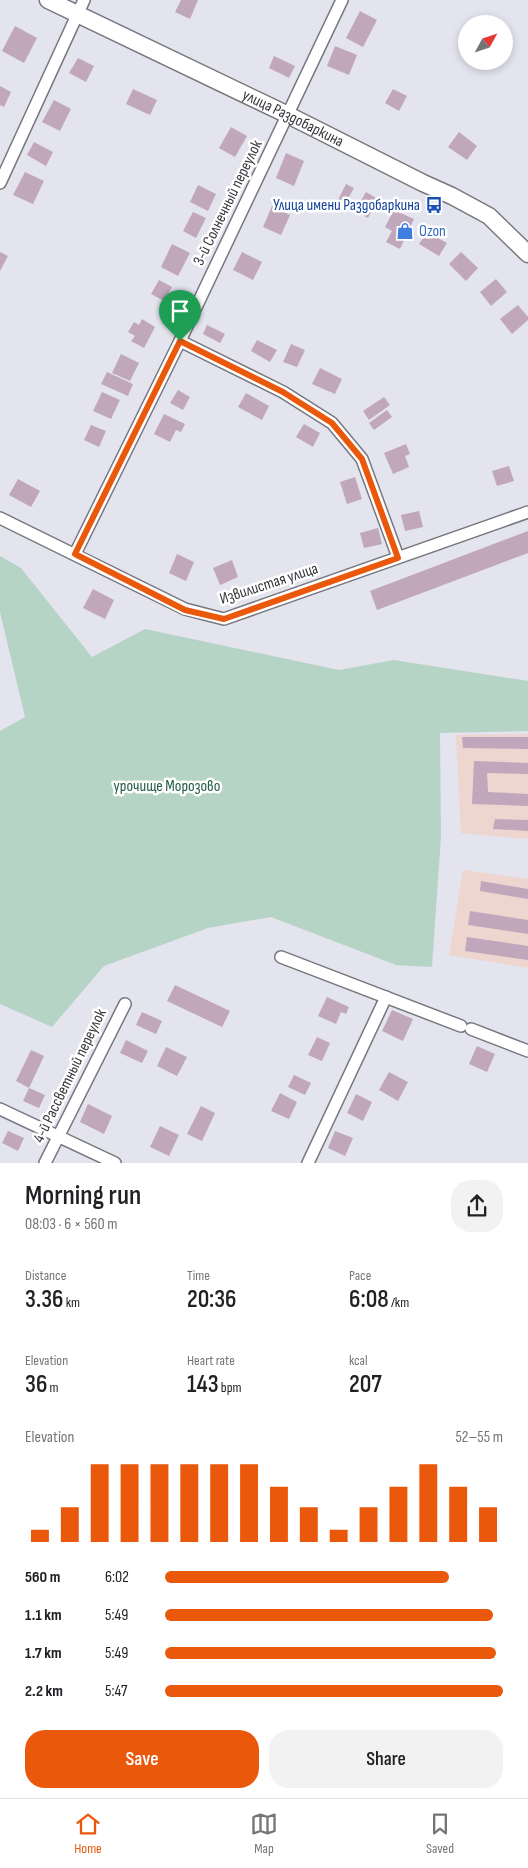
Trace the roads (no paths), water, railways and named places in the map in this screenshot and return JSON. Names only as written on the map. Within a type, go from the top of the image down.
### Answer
[{"type":"street","name":"улица Раздобаркина","points":[[48,0],[81,7],[288,115],[452,196],[489,216],[528,254]]},
{"type":"street","name":"3-й Солнечный переулок","points":[[75,554],[180,341],[342,0]]},
{"type":"street","points":[[0,184],[81,7]]},
{"type":"street","points":[[180,341],[283,392],[332,423],[362,459],[398,558]]},
{"type":"street","name":"Извилистая улица","points":[[0,518],[185,610],[224,619],[528,512]]},
{"type":"street","points":[[281,957],[528,1051]]},
{"type":"street","points":[[308,1163],[386,997]]},
{"type":"street","name":"4-й Рассветный переулок","points":[[45,1163],[125,1004]]},
{"type":"street","points":[[0,1109],[114,1163]]},
{"type":"place","name":"Улица имени Раздобаркина","points":[[434,205]]},
{"type":"place","name":"Ozon","points":[[405,231]]},
{"type":"park label","name":"урочище Морозово","points":[[167,786]]}]
